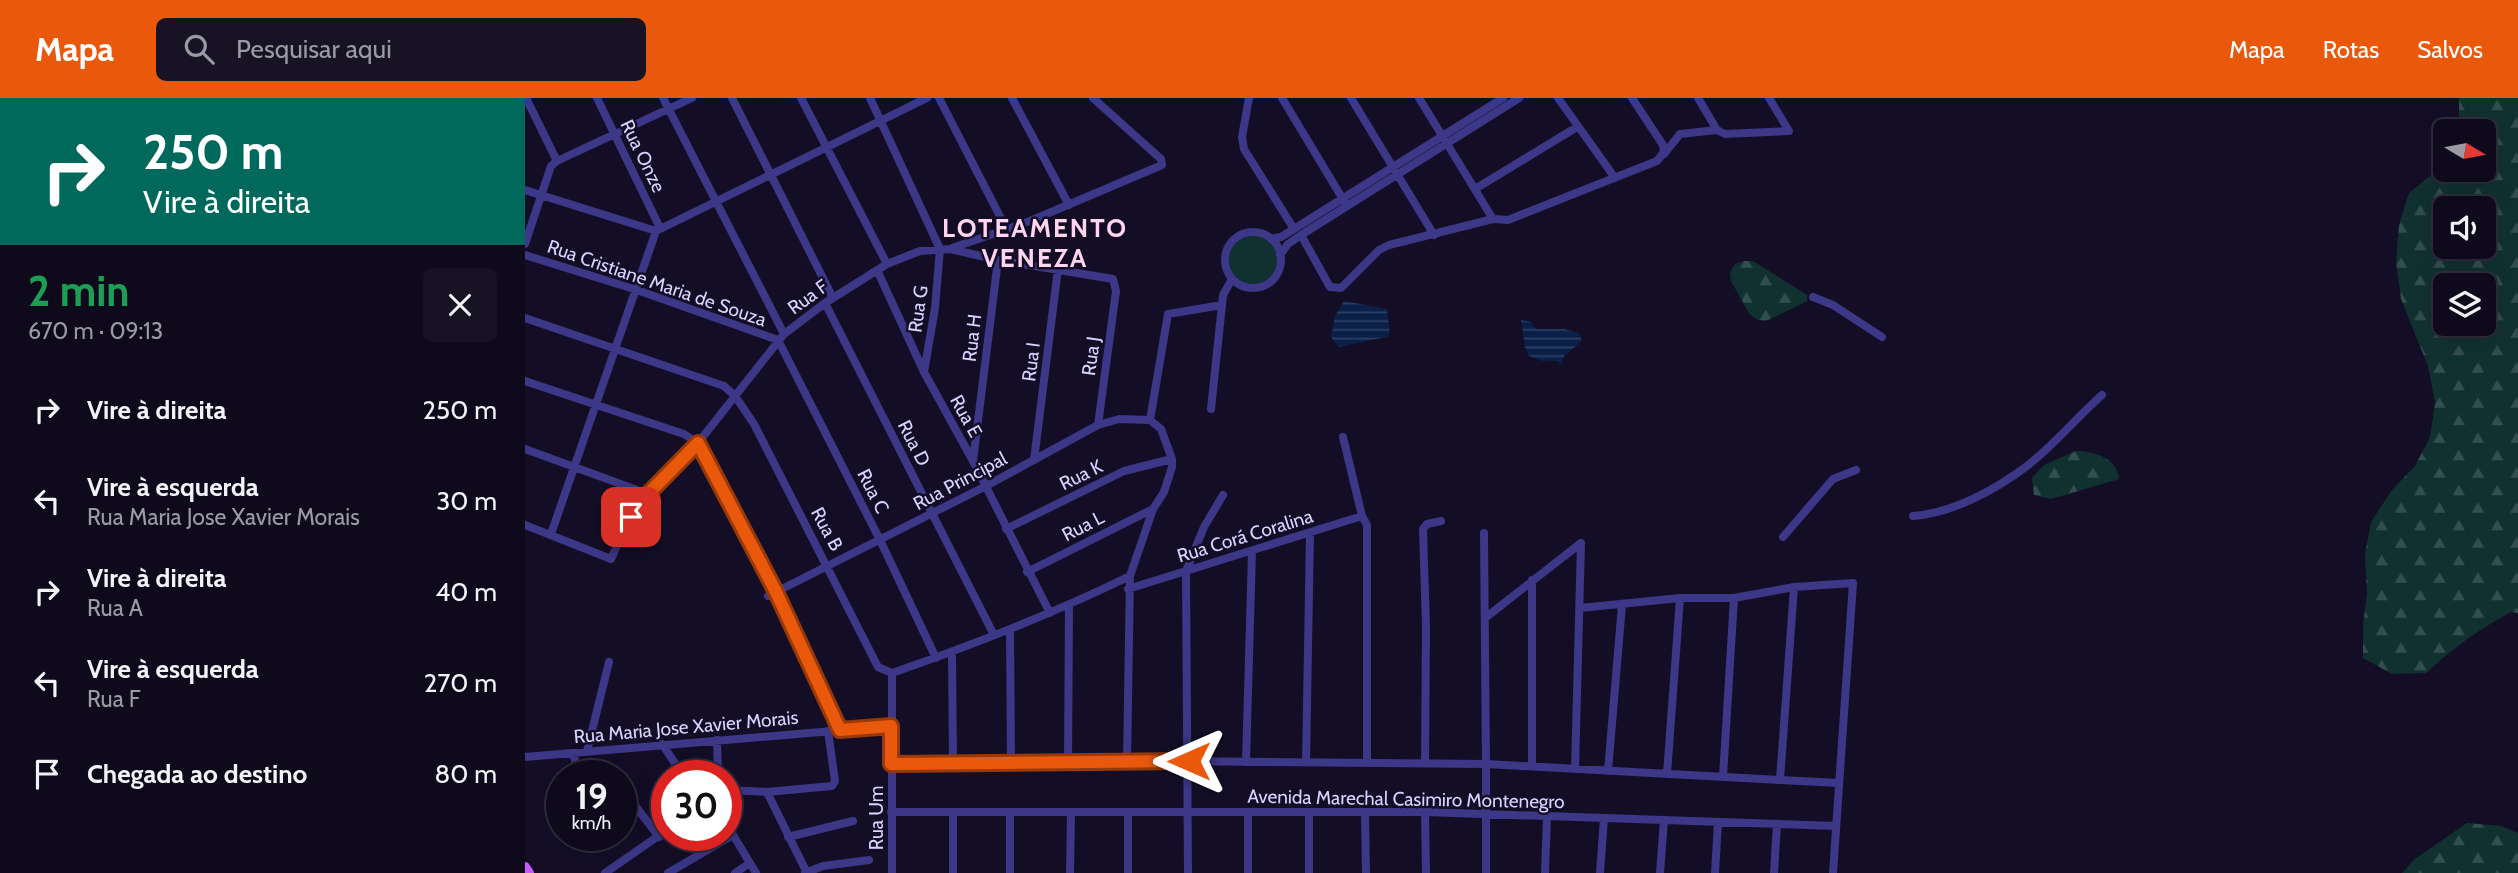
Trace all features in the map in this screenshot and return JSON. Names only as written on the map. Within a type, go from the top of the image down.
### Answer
[{"type":"main road","points":[[525,867],[529,873]]},
{"type":"street","points":[[526,98],[557,161]]},
{"type":"street","name":"Rua Onze","points":[[597,98],[658,230]]},
{"type":"street","name":"Rua C","points":[[663,98],[717,202],[936,658]]},
{"type":"street","points":[[525,244],[551,166],[692,98]]},
{"type":"street","name":"Rua D","points":[[732,98],[994,635]]},
{"type":"street","points":[[801,98],[887,264]]},
{"type":"street","points":[[870,98],[945,249],[1007,230],[1162,165],[1161,159],[1093,98]]},
{"type":"street","points":[[525,190],[658,230],[927,98]]},
{"type":"street","points":[[939,98],[1007,230]]},
{"type":"street","points":[[1012,98],[1069,205]]},
{"type":"street","points":[[1249,98],[1242,137],[1244,149],[1330,287],[1335,289],[1341,288],[1379,250],[1397,242],[1493,219],[1508,220],[1657,161],[1680,134],[1717,130]]},
{"type":"street","points":[[1282,98],[1345,202]]},
{"type":"street","points":[[1351,98],[1434,235]]},
{"type":"street","points":[[1419,98],[1493,219]]},
{"type":"street","points":[[1280,255],[1298,232],[1445,140],[1503,98]]},
{"type":"street","points":[[1494,104],[1519,98]]},
{"type":"street","points":[[1558,98],[1615,178]]},
{"type":"street","points":[[1632,98],[1663,145],[1662,157]]},
{"type":"street","points":[[1698,98],[1717,130],[1725,134],[1789,131],[1769,98]]},
{"type":"street","points":[[1475,189],[1577,127]]},
{"type":"street","points":[[525,525],[551,534],[658,230]]},
{"type":"street","points":[[1271,239],[1280,255],[1281,265],[1271,282],[1263,287],[1244,287],[1232,279],[1225,266],[1225,256],[1234,239],[1252,232],[1271,239],[1298,232]]},
{"type":"street","name":"Rua F","points":[[551,534],[611,559],[626,526],[648,494],[698,443],[781,337],[829,300],[887,264],[920,251],[945,249],[1110,278],[1115,282],[1116,291]]},
{"type":"street","name":"Rua G","points":[[924,372],[945,249]]},
{"type":"street","name":"Rua Cristiane Maria de Souza","points":[[525,255],[781,337]]},
{"type":"street","name":"Rua H","points":[[973,461],[998,260]]},
{"type":"street","name":"Rua I","points":[[1034,460],[1058,269]]},
{"type":"street","name":"Rua E","points":[[877,270],[924,372],[973,461],[1050,613]]},
{"type":"street","points":[[1211,409],[1223,295],[1232,279]]},
{"type":"street","name":"Rua J","points":[[1098,425],[1116,291]]},
{"type":"street","points":[[1812,297],[1833,305],[1882,337]]},
{"type":"street","points":[[1127,762],[1128,589],[1153,509],[1167,484],[1172,459],[1161,429],[1150,420],[1168,314],[1222,305]]},
{"type":"street","points":[[525,318],[724,386],[735,396]]},
{"type":"street","points":[[525,381],[684,434],[698,443],[840,730]]},
{"type":"street","points":[[1913,516],[1936,513],[1998,485],[2028,466],[2102,395]]},
{"type":"street","name":"Rua B","points":[[735,396],[754,424],[878,667],[892,673]]},
{"type":"street","name":"Rua Principal","points":[[772,594],[986,486],[1098,425],[1119,419],[1150,420]]},
{"type":"street","points":[[1343,437],[1362,516],[1367,525],[1367,763]]},
{"type":"street","points":[[525,450],[648,494]]},
{"type":"street","name":"Rua K","points":[[1006,529],[1124,471],[1172,459]]},
{"type":"street","points":[[1783,537],[1833,479],[1856,470]]},
{"type":"street","points":[[1188,873],[1186,571],[1204,527],[1223,495]]},
{"type":"street","name":"Rua L","points":[[1027,572],[1153,509]]},
{"type":"street","name":"Rua Corá Coralina","points":[[1128,589],[1362,516]]},
{"type":"street","points":[[1425,764],[1426,627],[1423,529],[1427,524],[1441,520]]},
{"type":"street","points":[[1306,762],[1310,533]]},
{"type":"street","points":[[1484,533],[1486,873]]},
{"type":"street","points":[[1485,618],[1581,543],[1575,769]]},
{"type":"street","points":[[1245,762],[1252,552]]},
{"type":"street","points":[[891,726],[892,673],[952,653],[1069,606],[1130,576]]},
{"type":"street","points":[[1532,580],[1532,766]]},
{"type":"street","points":[[1580,608],[1680,598],[1734,598],[1794,587],[1853,583],[1833,873]]},
{"type":"street","points":[[1780,779],[1794,587]]},
{"type":"street","points":[[1667,774],[1680,598]]},
{"type":"street","points":[[1723,776],[1734,598]]},
{"type":"street","points":[[1608,771],[1622,604]]},
{"type":"street","points":[[1068,762],[1069,606]]},
{"type":"street","points":[[1010,630],[1011,762]]},
{"type":"street","points":[[952,653],[953,763]]},
{"type":"street","points":[[587,751],[609,662]]},
{"type":"street","name":"Rua Maria Jose Xavier Morais","points":[[525,757],[891,726]]},
{"type":"street","name":"Rua Um","points":[[891,726],[892,873]]},
{"type":"street","points":[[742,791],[767,792],[834,784],[828,731]]},
{"type":"street","points":[[717,740],[718,760]]},
{"type":"street","points":[[662,744],[673,760]]},
{"type":"street","points":[[573,753],[575,760]]},
{"type":"street","points":[[891,764],[1207,761],[1486,764],[1839,783]]},
{"type":"street","points":[[767,792],[806,873],[823,866],[869,860]]},
{"type":"street","points":[[637,808],[651,826]]},
{"type":"street","points":[[1309,812],[1309,873]]},
{"type":"street","points":[[1425,812],[1426,873]]},
{"type":"street","name":"Avenida Marechal Casimiro Montenegro","points":[[891,813],[1425,812],[1836,826]]},
{"type":"street","points":[[953,813],[953,873]]},
{"type":"street","points":[[1010,813],[1010,873]]},
{"type":"street","points":[[1128,813],[1128,873]]},
{"type":"street","points":[[1248,813],[1248,873]]},
{"type":"street","points":[[1365,813],[1366,873]]},
{"type":"street","points":[[1070,873],[1071,814]]},
{"type":"street","points":[[1545,873],[1548,817]]},
{"type":"street","points":[[1600,873],[1604,818]]},
{"type":"street","points":[[1660,873],[1664,820]]},
{"type":"street","points":[[787,836],[853,821]]},
{"type":"street","points":[[1715,873],[1718,822]]},
{"type":"street","points":[[1774,873],[1777,824]]},
{"type":"street","points":[[604,873],[651,842]]},
{"type":"street","points":[[668,873],[704,851]]},
{"type":"street","points":[[740,851],[756,873]]},
{"type":"street","points":[[735,873],[750,863]]},
{"type":"green space","points":[[2459,98],[2518,98],[2518,613],[2511,612],[2477,632],[2426,673],[2392,674],[2363,658],[2367,593],[2365,554],[2371,522],[2392,490],[2415,466],[2430,437],[2435,403],[2428,366],[2401,299],[2396,262],[2399,225],[2409,193],[2433,174],[2433,182],[2496,182],[2496,119],[2459,119]]},
{"type":"green space","points":[[1253,236],[1270,243],[1277,260],[1270,277],[1253,284],[1236,277],[1229,260],[1236,243]]},
{"type":"green space","points":[[1753,261],[1807,295],[1807,301],[1766,321],[1750,315],[1731,281],[1730,272],[1735,264]]},
{"type":"green space","points":[[2076,451],[2104,457],[2114,465],[2119,479],[2051,499],[2034,495],[2032,478],[2044,465]]},
{"type":"green space","points":[[2467,823],[2501,826],[2518,833],[2518,873],[2402,873],[2415,859]]},
{"type":"water","points":[[1344,301],[1387,309],[1390,336],[1339,347],[1331,337],[1335,316]]},
{"type":"water","points":[[1521,320],[1531,322],[1536,329],[1564,329],[1579,333],[1582,341],[1564,356],[1561,364],[1557,361],[1543,361],[1529,356]]},
{"type":"district","name":"LOTEAMENTO VENEZA","points":[[1035,243]]},
{"type":"route","points":[[631,517],[648,494],[698,443],[776,592],[840,730],[891,726],[891,764],[1189,761]]}]
